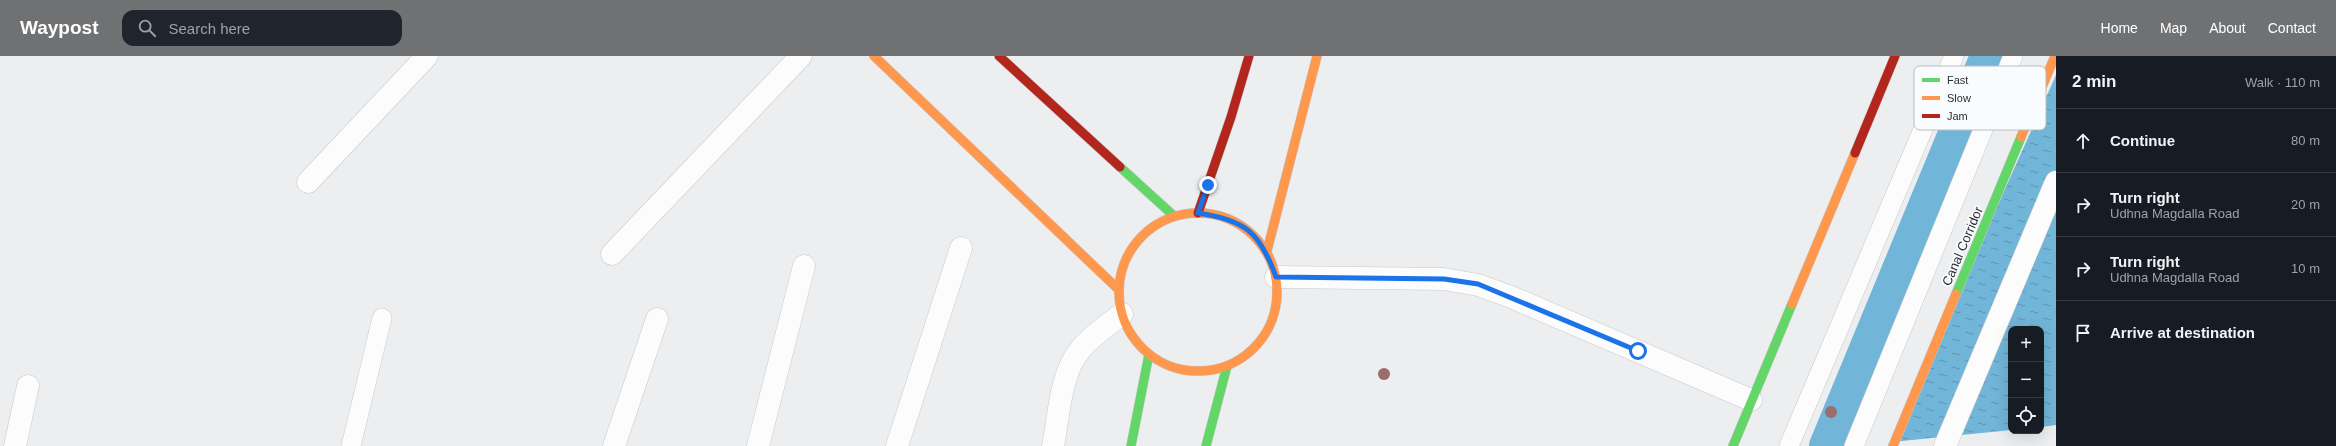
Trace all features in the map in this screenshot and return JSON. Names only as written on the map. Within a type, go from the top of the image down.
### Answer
[{"type":"street","points":[[308,182],[427,56]]},
{"type":"street","points":[[612,254],[801,56]]},
{"type":"street","points":[[874,56],[1119,290]]},
{"type":"street","points":[[999,56],[1174,216]]},
{"type":"street","points":[[1198,213],[1231,116],[1249,56]]},
{"type":"street","points":[[1267,251],[1317,56]]},
{"type":"street","points":[[1733,446],[1895,56]]},
{"type":"street","name":"Canal Corridor","points":[[2046,78],[2055,56]]},
{"type":"street","name":"Canal Corridor","points":[[1893,446],[2024,130]]},
{"type":"street","points":[[1945,446],[2056,182]]},
{"type":"street","points":[[1198,213],[1225,217],[1249,231],[1267,251],[1276,277],[1277,305],[1268,330],[1250,352],[1227,366],[1200,371],[1173,367],[1149,354],[1132,336],[1122,314],[1119,290],[1123,266],[1135,245],[1152,228],[1174,216],[1198,213]]},
{"type":"street","points":[[897,446],[961,248]]},
{"type":"street","points":[[758,446],[804,266]]},
{"type":"street","points":[[1276,277],[1444,279],[1478,284],[1512,297],[1752,400]]},
{"type":"street","points":[[1053,446],[1066,377],[1071,364],[1079,350],[1088,341],[1122,314]]},
{"type":"street","points":[[614,446],[656,319]]},
{"type":"street","points":[[1131,446],[1149,354]]},
{"type":"street","points":[[1206,446],[1227,366]]},
{"type":"street","points":[[15,446],[28,386]]},
{"type":"lane","points":[[1950,66],[1954,56]]},
{"type":"lane","points":[[2009,66],[2013,56]]},
{"type":"lane","points":[[1789,446],[1923,130]]},
{"type":"lane","points":[[1854,446],[1983,130]]},
{"type":"lane","points":[[351,446],[382,318]]},
{"type":"water","points":[[2056,75],[2056,425],[2044,427],[2044,326],[2008,326],[2008,430],[1892,442],[2031,130],[2046,130],[2046,97]]},
{"type":"waterway","points":[[1983,66],[1987,56]]},
{"type":"waterway","points":[[1826,446],[1956,130]]},
{"type":"traffic: fast","points":[[1956,294],[2021,137]]},
{"type":"traffic: fast","points":[[1120,167],[1174,216]]},
{"type":"traffic: fast","points":[[1733,446],[1792,304]]},
{"type":"traffic: fast","points":[[1131,446],[1149,354]]},
{"type":"traffic: fast","points":[[1206,446],[1227,366]]},
{"type":"traffic: slow","points":[[874,56],[1119,290]]},
{"type":"traffic: slow","points":[[1267,251],[1317,56]]},
{"type":"traffic: slow","points":[[2046,77],[2055,56]]},
{"type":"traffic: slow","points":[[2021,137],[2024,130]]},
{"type":"traffic: slow","points":[[1792,304],[1855,153]]},
{"type":"traffic: slow","points":[[1198,213],[1228,219],[1254,236],[1271,262],[1277,292],[1271,322],[1254,348],[1228,365],[1198,371],[1168,365],[1142,348],[1125,322],[1119,292],[1125,262],[1142,236],[1168,219],[1198,213]]},
{"type":"traffic: slow","points":[[1893,446],[1956,294]]},
{"type":"traffic: jam","points":[[999,56],[1120,167]]},
{"type":"traffic: jam","points":[[1198,213],[1231,117],[1249,56]]},
{"type":"traffic: jam","points":[[1855,153],[1895,56]]},
{"type":"route","points":[[1208,185],[1198,213],[1225,217],[1249,231],[1267,251],[1276,277],[1444,279],[1478,284],[1638,351]]}]
